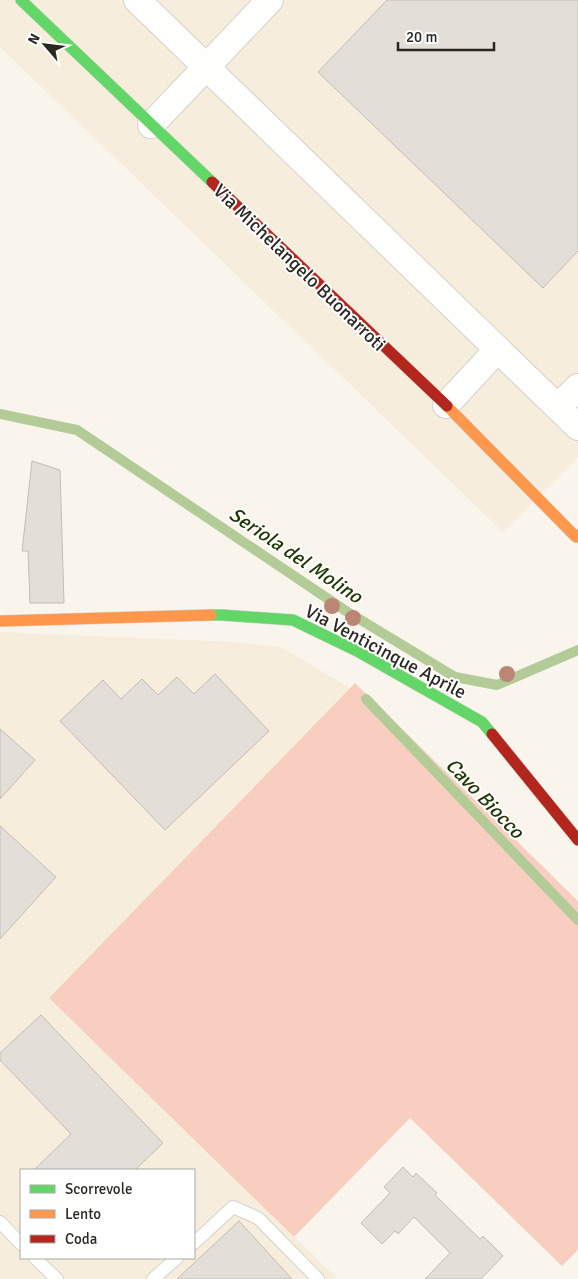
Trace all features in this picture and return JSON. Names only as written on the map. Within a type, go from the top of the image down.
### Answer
[{"type":"street","name":"Via Michelangelo Buonarroti","points":[[21,0],[446,405],[577,536]]},
{"type":"street","points":[[137,0],[578,427]]},
{"type":"street","points":[[151,125],[270,0]]},
{"type":"street","points":[[446,405],[498,349]]},
{"type":"street","points":[[558,407],[578,386]]},
{"type":"street","name":"Via Venticinque Aprile","points":[[0,621],[222,615],[293,620],[357,651],[482,722],[578,840]]},
{"type":"lane","points":[[195,1242],[233,1207],[258,1218],[318,1279]]},
{"type":"lane","points":[[0,1222],[20,1243]]},
{"type":"lane","points":[[36,1259],[57,1279]]},
{"type":"lane","points":[[153,1279],[176,1259]]},
{"type":"shaded area","points":[[0,0],[578,0],[578,457],[503,532],[0,47]]},
{"type":"shaded area","points":[[0,632],[234,642],[281,647],[350,688],[49,998],[338,1279],[0,1279]]},
{"type":"shaded area","points":[[355,683],[578,901],[578,1250],[562,1266],[410,1118],[294,1237],[49,998]]},
{"type":"building","points":[[387,0],[578,0],[578,251],[543,288],[318,72]]},
{"type":"building","points":[[32,461],[60,470],[64,603],[30,603],[28,551],[22,551]]},
{"type":"building","points":[[215,674],[269,731],[165,830],[60,721],[103,680],[121,699],[142,679],[158,695],[177,677],[194,694]]},
{"type":"building","points":[[0,729],[35,760],[0,799]]},
{"type":"building","points":[[0,826],[56,877],[0,939]]},
{"type":"building","points":[[41,1015],[163,1143],[136,1169],[35,1169],[71,1134],[0,1060],[0,1053]]},
{"type":"building","points":[[403,1167],[413,1177],[416,1173],[437,1193],[435,1195],[480,1239],[483,1236],[503,1256],[481,1279],[425,1279],[450,1253],[414,1217],[398,1234],[395,1231],[382,1244],[361,1223],[390,1193],[384,1187]]},
{"type":"building","points":[[239,1221],[292,1279],[177,1279]]},
{"type":"waterway","name":"Seriola del Molino","points":[[0,414],[77,430],[346,611],[455,677],[497,685],[578,650]]},
{"type":"waterway","name":"Cavo Biocco","points":[[366,699],[578,920]]},
{"type":"traffic: fast","points":[[21,0],[212,182]]},
{"type":"traffic: fast","points":[[211,615],[293,620],[357,651],[482,722],[492,734]]},
{"type":"traffic: slow","points":[[447,406],[576,537],[578,535]]},
{"type":"traffic: slow","points":[[0,621],[211,615]]},
{"type":"traffic: jam","points":[[212,182],[447,406]]},
{"type":"traffic: jam","points":[[492,734],[578,840]]}]
